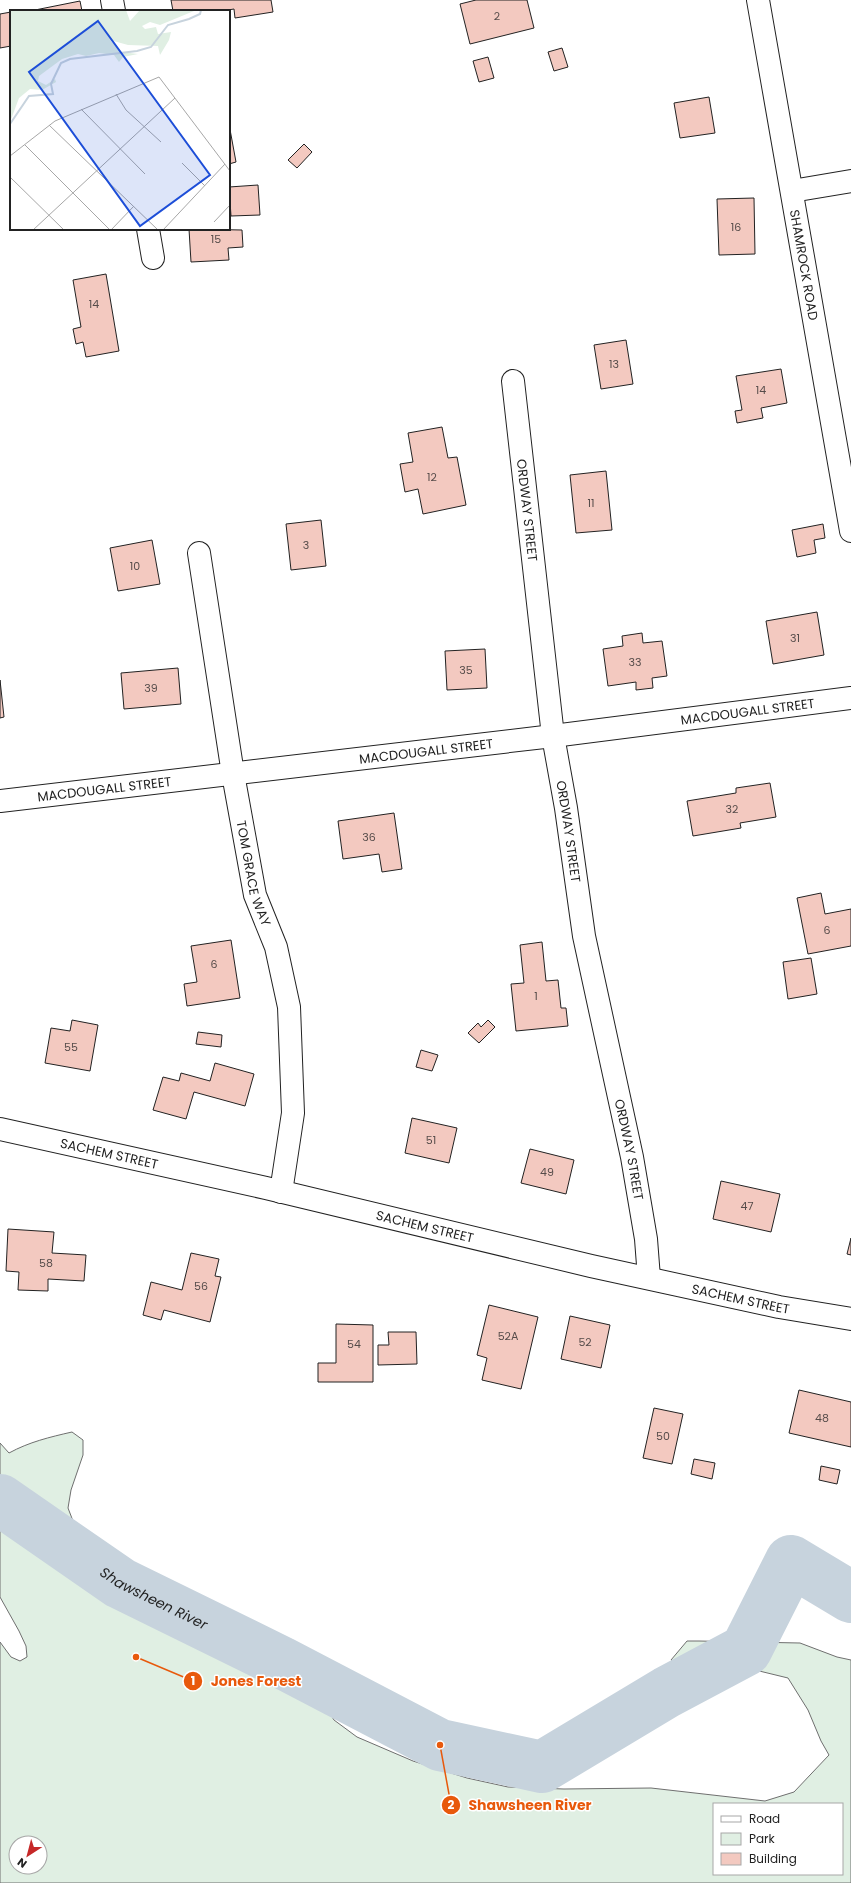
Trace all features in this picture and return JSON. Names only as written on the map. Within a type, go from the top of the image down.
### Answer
[{"type":"street","points":[[112,0],[114,10]]},
{"type":"street","name":"SHAMROCK ROAD","points":[[758,0],[851,530]]},
{"type":"street","points":[[792,192],[851,181]]},
{"type":"street","points":[[148,230],[153,258]]},
{"type":"street","name":"ORDWAY STREET","points":[[513,381],[553,736],[566,808],[584,936],[632,1157],[646,1239],[649,1278]]},
{"type":"street","name":"TOM GRACE WAY","points":[[199,553],[255,895],[276,947],[289,1007],[293,1113],[281,1192]]},
{"type":"street","name":"MACDOUGALL STREET","points":[[0,801],[553,736],[851,698]]},
{"type":"street","name":"SACHEM STREET","points":[[0,1129],[281,1192],[591,1266],[780,1307],[851,1319]]},
{"type":"green space","points":[[72,1432],[83,1440],[83,1455],[71,1490],[68,1508],[73,1521],[89,1544],[136,1578],[180,1619],[234,1654],[299,1675],[315,1689],[334,1720],[357,1737],[413,1761],[467,1778],[508,1787],[564,1789],[651,1788],[765,1801],[794,1792],[829,1755],[821,1741],[808,1710],[788,1678],[751,1669],[716,1672],[679,1666],[671,1660],[687,1641],[699,1641],[800,1643],[837,1657],[851,1660],[851,1883],[0,1883],[0,1642],[11,1657],[20,1661],[27,1657],[26,1646],[0,1597],[0,1443],[9,1453],[32,1443]]},
{"type":"building","points":[[171,0],[271,0],[273,12],[235,18],[234,9],[173,10]]},
{"type":"building","points":[[476,0],[527,0],[534,28],[470,44],[460,4]]},
{"type":"building","points":[[80,1],[82,10],[35,10]]},
{"type":"building","points":[[10,12],[10,46],[0,48],[0,14]]},
{"type":"building","points":[[562,48],[568,67],[554,71],[548,52]]},
{"type":"building","points":[[488,57],[494,78],[479,82],[473,61]]},
{"type":"building","points":[[709,97],[715,133],[680,138],[674,103]]},
{"type":"building","points":[[230,129],[236,162],[230,164]]},
{"type":"building","points":[[304,144],[312,152],[297,168],[288,160]]},
{"type":"building","points":[[258,185],[260,215],[231,216],[230,187]]},
{"type":"building","points":[[754,198],[755,254],[719,255],[717,199]]},
{"type":"building","points":[[189,230],[242,230],[243,247],[228,248],[229,260],[191,262]]},
{"type":"building","points":[[106,274],[119,351],[86,357],[83,342],[76,344],[73,329],[81,327],[73,280]]},
{"type":"building","points":[[626,340],[633,384],[601,389],[594,345]]},
{"type":"building","points":[[781,369],[787,403],[761,408],[763,418],[737,423],[735,411],[742,410],[736,376]]},
{"type":"building","points":[[442,427],[448,458],[457,457],[466,505],[423,514],[418,489],[405,492],[400,464],[413,462],[408,433]]},
{"type":"building","points":[[606,471],[612,530],[576,533],[570,475]]},
{"type":"building","points":[[321,520],[326,566],[291,570],[286,524]]},
{"type":"building","points":[[823,524],[825,538],[814,540],[816,553],[797,557],[792,530]]},
{"type":"building","points":[[152,540],[160,584],[118,591],[110,548]]},
{"type":"building","points":[[817,612],[824,655],[773,664],[766,621]]},
{"type":"building","points":[[642,633],[643,643],[662,641],[667,676],[652,678],[653,688],[636,690],[636,682],[608,686],[603,649],[623,646],[622,636]]},
{"type":"building","points":[[485,649],[487,688],[447,690],[445,651]]},
{"type":"building","points":[[178,668],[181,704],[124,709],[121,673]]},
{"type":"building","points":[[0,680],[4,717],[0,718]]},
{"type":"building","points":[[770,783],[776,817],[740,823],[741,828],[693,836],[687,801],[736,793],[736,788]]},
{"type":"building","points":[[394,813],[402,869],[382,872],[379,854],[343,859],[338,821]]},
{"type":"building","points":[[821,893],[825,914],[851,909],[851,946],[808,954],[797,898]]},
{"type":"building","points":[[231,940],[240,998],[187,1006],[184,984],[197,982],[191,946]]},
{"type":"building","points":[[542,942],[546,981],[558,980],[561,1008],[566,1008],[568,1026],[516,1031],[511,984],[524,983],[520,945]]},
{"type":"building","points":[[811,958],[817,994],[788,999],[783,962]]},
{"type":"building","points":[[72,1020],[98,1025],[90,1071],[45,1063],[51,1028],[70,1031]]},
{"type":"building","points":[[488,1020],[495,1027],[479,1043],[468,1033],[478,1023],[481,1027]]},
{"type":"building","points":[[198,1032],[222,1035],[221,1047],[196,1044]]},
{"type":"building","points":[[421,1050],[438,1055],[432,1071],[416,1067]]},
{"type":"building","points":[[215,1063],[254,1074],[245,1106],[194,1092],[186,1119],[153,1110],[163,1077],[179,1081],[181,1073],[210,1081]]},
{"type":"building","points":[[412,1118],[457,1128],[449,1163],[405,1153]]},
{"type":"building","points":[[530,1149],[574,1160],[566,1194],[521,1183]]},
{"type":"building","points":[[721,1181],[780,1194],[771,1232],[713,1219]]},
{"type":"building","points":[[8,1229],[54,1232],[52,1253],[86,1255],[84,1281],[48,1279],[48,1291],[18,1290],[19,1272],[6,1271]]},
{"type":"building","points":[[851,1238],[851,1255],[847,1254]]},
{"type":"building","points":[[191,1253],[219,1259],[215,1276],[221,1277],[210,1322],[164,1310],[161,1320],[143,1315],[151,1282],[182,1290]]},
{"type":"building","points":[[489,1305],[538,1317],[521,1389],[482,1380],[487,1358],[477,1355]]},
{"type":"building","points":[[570,1316],[610,1325],[601,1368],[561,1359]]},
{"type":"building","points":[[336,1324],[373,1325],[373,1382],[318,1382],[318,1363],[336,1363]]},
{"type":"building","points":[[388,1332],[416,1332],[417,1364],[378,1365],[378,1345],[389,1345]]},
{"type":"building","points":[[799,1390],[851,1402],[851,1447],[789,1433]]},
{"type":"building","points":[[654,1408],[683,1414],[672,1464],[643,1458]]},
{"type":"building","points":[[694,1459],[715,1463],[712,1479],[691,1474]]},
{"type":"building","points":[[821,1466],[840,1470],[837,1484],[819,1480]]},
{"type":"waterway","name":"Shawsheen River","points":[[0,1500],[120,1583],[281,1662],[440,1745],[542,1767],[667,1692],[746,1650],[791,1561],[851,1597]]},
{"type":"place","name":"Jones Forest","points":[[136,1657]]},
{"type":"place","name":"Shawsheen River","points":[[440,1745]]}]
